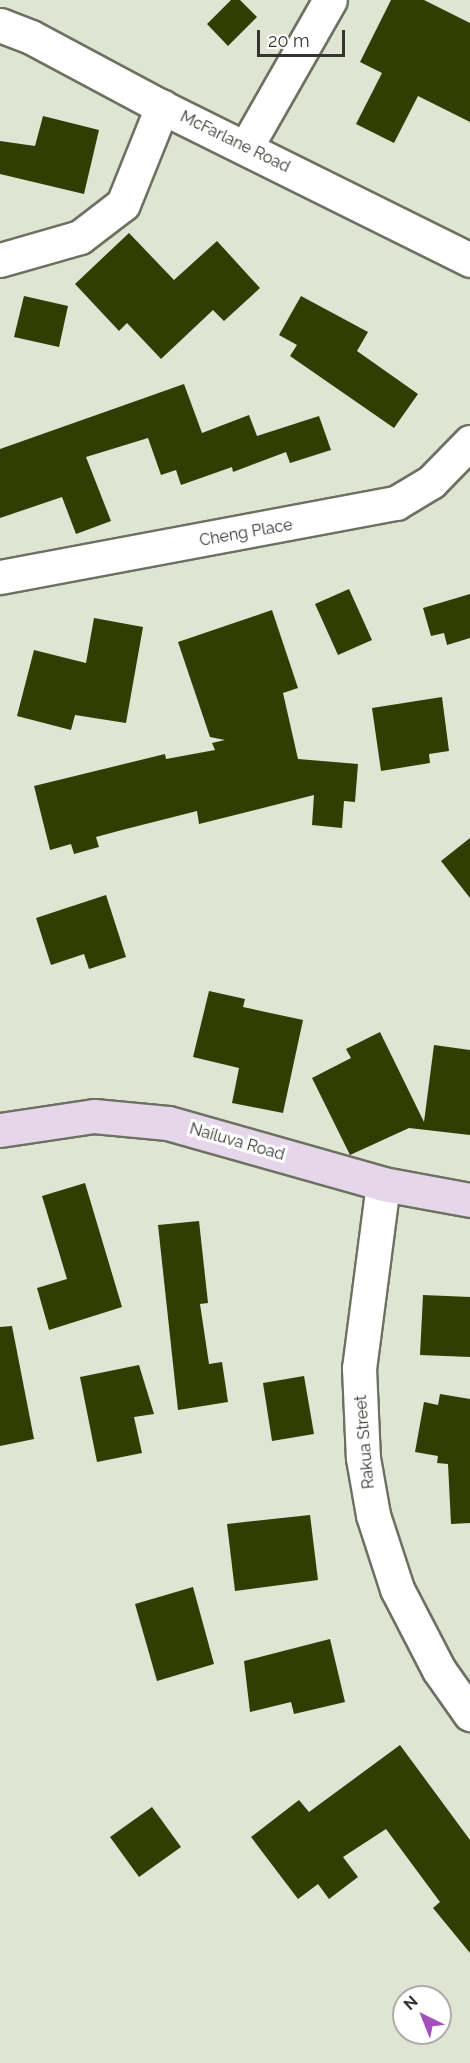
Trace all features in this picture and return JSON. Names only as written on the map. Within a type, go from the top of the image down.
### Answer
[{"type":"main road","name":"Nailuva Road","points":[[0,1130],[94,1116],[168,1123],[383,1184],[470,1200]]},
{"type":"street","points":[[246,147],[330,0]]},
{"type":"street","name":"McFarlane Road","points":[[0,25],[31,37],[162,107],[470,260]]},
{"type":"street","points":[[0,260],[81,237],[123,204],[162,107]]},
{"type":"street","name":"Cheng Place","points":[[0,577],[396,503],[431,482],[470,442]]},
{"type":"street","name":"Rakua Street","points":[[383,1184],[359,1368],[363,1458],[373,1515],[397,1589],[439,1670],[470,1714]]},
{"type":"building","points":[[231,0],[240,0],[257,17],[228,46],[207,24]]},
{"type":"building","points":[[391,0],[424,0],[470,23],[470,122],[418,96],[394,143],[356,124],[382,73],[360,62]]},
{"type":"building","points":[[43,116],[99,130],[84,194],[0,174],[0,141],[35,146]]},
{"type":"building","points":[[129,233],[174,280],[217,241],[260,288],[224,321],[213,310],[161,359],[127,323],[119,331],[75,284]]},
{"type":"building","points":[[24,296],[68,306],[59,347],[14,337]]},
{"type":"building","points":[[301,296],[368,332],[357,351],[418,394],[394,428],[290,356],[297,345],[279,335]]},
{"type":"building","points":[[184,384],[202,433],[249,415],[257,436],[319,416],[331,450],[290,463],[286,452],[233,472],[232,467],[181,485],[176,470],[161,475],[148,438],[86,457],[111,521],[76,534],[62,497],[0,518],[0,449]]},
{"type":"building","points":[[349,589],[372,640],[338,655],[315,604]]},
{"type":"building","points":[[470,594],[470,638],[447,645],[444,633],[431,636],[423,608]]},
{"type":"building","points":[[272,610],[298,688],[283,693],[298,759],[358,764],[355,802],[344,801],[342,828],[312,825],[314,795],[199,824],[197,811],[96,837],[99,847],[74,854],[71,844],[50,850],[34,786],[165,754],[166,759],[215,750],[212,743],[225,740],[210,737],[178,642]]},
{"type":"building","points":[[94,618],[143,627],[126,723],[75,715],[71,730],[17,716],[34,650],[86,663]]},
{"type":"building","points":[[442,697],[449,751],[429,754],[430,763],[381,771],[372,708]]},
{"type":"building","points":[[470,838],[470,898],[441,861]]},
{"type":"building","points":[[106,895],[126,957],[89,969],[84,954],[51,965],[36,918]]},
{"type":"building","points":[[209,991],[245,999],[243,1007],[303,1020],[283,1113],[232,1103],[239,1068],[193,1057]]},
{"type":"building","points":[[380,1032],[424,1122],[434,1045],[470,1050],[470,1135],[409,1128],[350,1155],[312,1078],[351,1058],[346,1049]]},
{"type":"building","points":[[85,1183],[122,1307],[49,1330],[37,1288],[67,1279],[42,1196]]},
{"type":"building","points":[[199,1221],[208,1303],[200,1304],[209,1364],[222,1362],[228,1402],[178,1410],[158,1225]]},
{"type":"building","points":[[423,1295],[470,1297],[470,1357],[420,1355]]},
{"type":"building","points":[[12,1326],[34,1439],[0,1446],[0,1327]]},
{"type":"building","points":[[139,1365],[154,1414],[134,1417],[142,1453],[97,1462],[80,1377]]},
{"type":"building","points":[[304,1376],[314,1434],[272,1441],[263,1383]]},
{"type":"building","points":[[440,1394],[470,1399],[470,1523],[451,1524],[448,1464],[437,1463],[438,1456],[415,1452],[424,1402],[438,1405]]},
{"type":"building","points":[[310,1515],[318,1580],[235,1591],[227,1524]]},
{"type":"building","points":[[193,1587],[214,1664],[157,1681],[135,1604]]},
{"type":"building","points":[[330,1639],[345,1702],[294,1714],[291,1702],[250,1712],[244,1661]]},
{"type":"building","points":[[400,1745],[470,1840],[470,1953],[433,1908],[440,1902],[386,1829],[343,1857],[358,1877],[329,1899],[318,1884],[298,1899],[251,1837],[299,1800],[309,1812]]},
{"type":"building","points":[[152,1807],[181,1847],[139,1877],[110,1837]]}]
